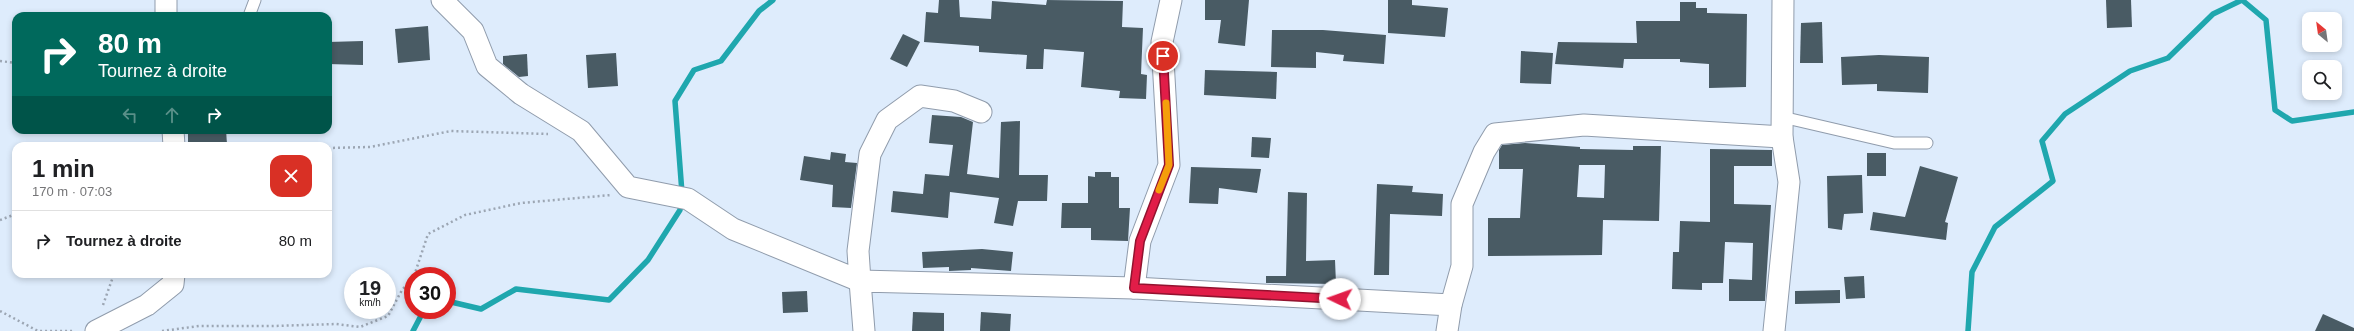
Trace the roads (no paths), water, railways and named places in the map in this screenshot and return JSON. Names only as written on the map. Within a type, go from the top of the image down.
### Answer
[{"type":"street","points":[[166,0],[166,12]]},
{"type":"street","points":[[442,0],[473,31],[487,66],[521,94],[581,131],[628,187],[679,196],[733,229],[860,281],[1134,288],[1450,305]]},
{"type":"street","points":[[1134,288],[1140,241],[1169,165],[1162,42],[1171,0]]},
{"type":"street","points":[[1774,331],[1789,182],[1782,127],[1783,0]]},
{"type":"street","points":[[864,331],[858,252],[870,154],[887,120],[920,96],[954,101],[981,112]]},
{"type":"street","points":[[1447,331],[1450,305],[1462,266],[1462,204],[1484,152],[1496,134],[1584,125],[1782,127]]},
{"type":"street","points":[[96,331],[147,305],[173,284],[174,278]]},
{"type":"lane","points":[[251,12],[255,0]]},
{"type":"lane","points":[[1782,127],[1894,143],[1927,143]]},
{"type":"waterway","points":[[682,193],[675,101],[694,70],[721,61],[759,11],[773,0]]},
{"type":"waterway","points":[[1968,331],[1972,272],[1995,227],[2053,181],[2042,141],[2065,114],[2130,71],[2168,58],[2213,14],[2242,0],[2266,20],[2275,110],[2292,121],[2354,112]]},
{"type":"waterway","points":[[456,303],[481,309],[516,289],[609,300],[648,260],[680,210],[681,202]]},
{"type":"waterway","points":[[413,331],[419,319]]}]
